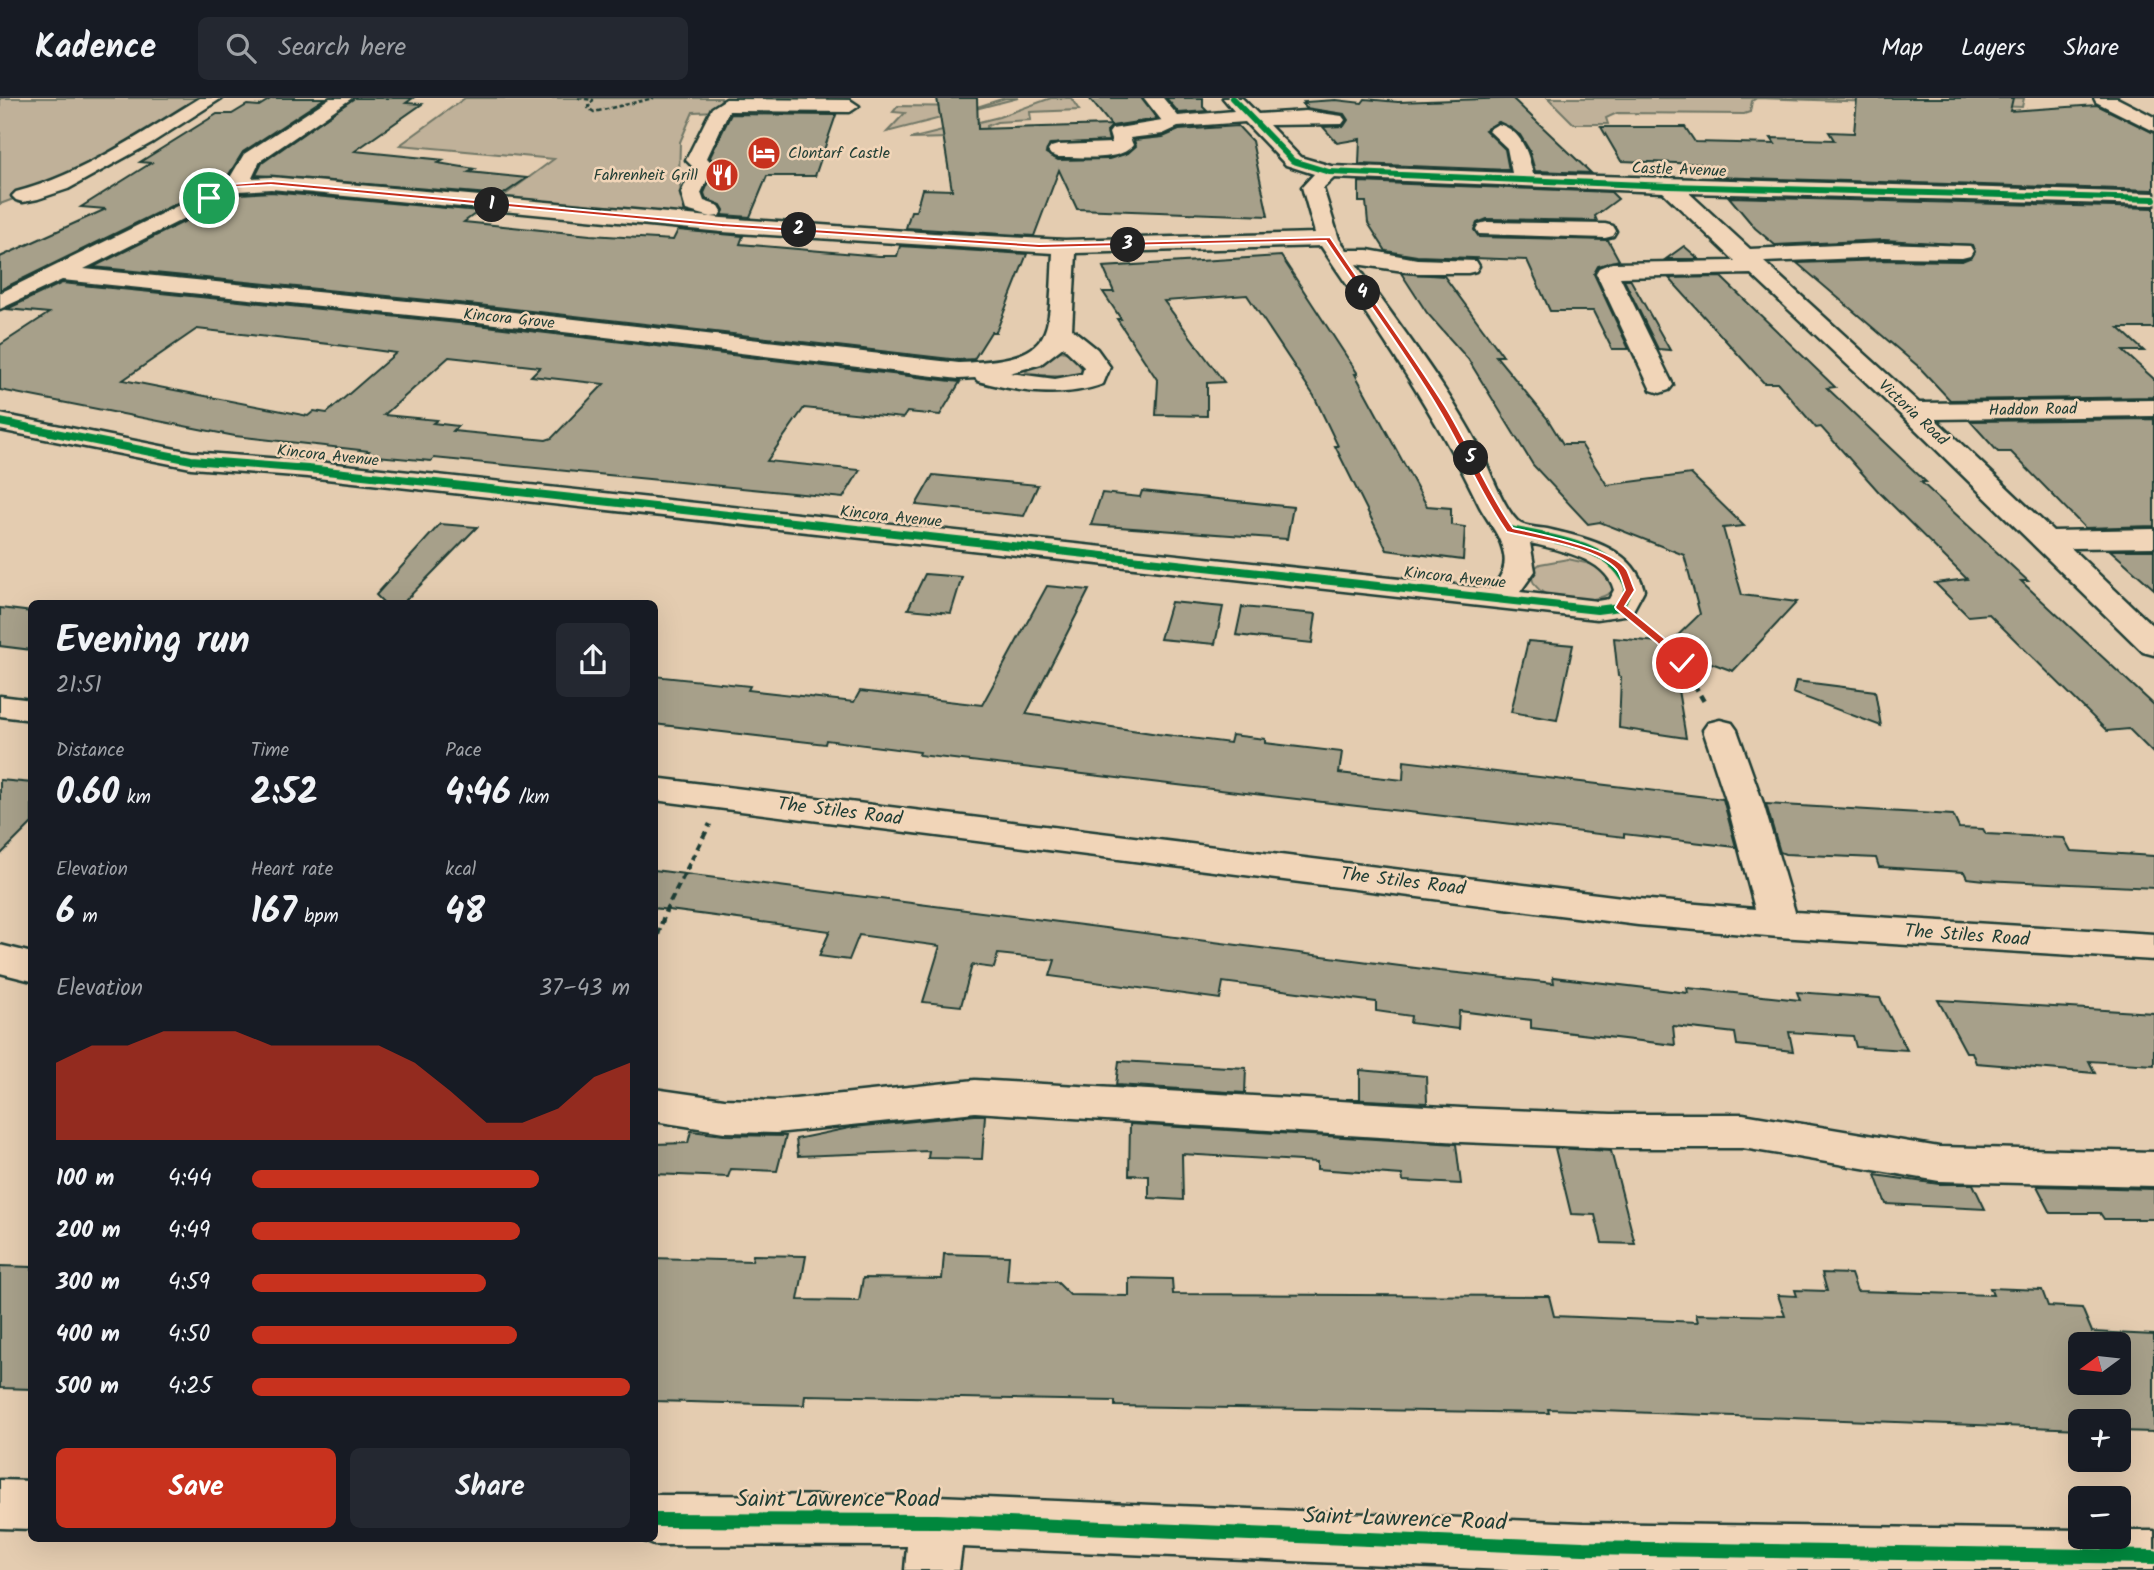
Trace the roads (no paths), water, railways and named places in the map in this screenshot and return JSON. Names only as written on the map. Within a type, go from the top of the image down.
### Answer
[{"type":"street","points":[[23,196],[30,197],[64,182],[213,98]]},
{"type":"street","points":[[0,302],[235,185],[241,180],[251,158],[343,98]]},
{"type":"street","points":[[1153,98],[1173,122]]},
{"type":"street","name":"Castle Avenue","points":[[1232,98],[1293,161],[1329,172],[1669,186],[2154,199]]},
{"type":"street","points":[[1278,98],[1296,117]]},
{"type":"street","points":[[722,216],[694,205],[691,193],[704,165],[696,160],[721,108],[726,105],[850,106]]},
{"type":"street","points":[[2101,107],[2134,114],[2154,125]]},
{"type":"street","points":[[1058,151],[1122,147],[1119,132],[1163,128],[1173,122],[1296,117],[1335,120]]},
{"type":"street","points":[[1498,130],[1516,146],[1532,180],[1549,230]]},
{"type":"street","name":"Kincora Avenue","points":[[1329,172],[1312,187],[1334,248],[1441,406],[1465,447],[1495,509],[1510,530],[1519,552],[1521,571],[1501,598]]},
{"type":"street","points":[[235,185],[271,183],[722,216],[934,240],[1065,247],[1157,244],[1334,248],[1417,266],[1468,266]]},
{"type":"street","name":"Victoria Road","points":[[1669,186],[1912,411],[2154,645]]},
{"type":"street","points":[[934,240],[943,225],[949,222],[986,222]]},
{"type":"street","points":[[1131,223],[1154,232],[1157,244]]},
{"type":"street","points":[[1487,229],[1605,231]]},
{"type":"street","points":[[1060,332],[1065,247]]},
{"type":"street","points":[[1660,385],[1607,273],[1612,270],[1884,250],[1962,251]]},
{"type":"street","name":"Kincora Grove","points":[[58,273],[478,315],[959,371],[1048,386],[1079,386],[1094,379],[1097,368],[1088,354],[1060,332],[1048,348],[1029,360],[993,369],[959,371]]},
{"type":"street","name":"Haddon Road","points":[[1912,411],[2154,408]]},
{"type":"street","name":"Kincora Avenue","points":[[0,422],[191,460],[308,469],[1597,610],[1620,607],[1630,590],[1622,569],[1604,557],[1576,546],[1510,530]]},
{"type":"street","points":[[2046,540],[2154,538]]},
{"type":"street","points":[[0,706],[28,710]]},
{"type":"street","points":[[1720,730],[1745,803],[1779,924]]},
{"type":"street","name":"The Stiles Road","points":[[658,790],[1637,912],[1779,924],[2154,947]]},
{"type":"street","points":[[0,959],[28,966]]},
{"type":"street","points":[[658,1106],[740,1117],[792,1116],[926,1098],[975,1096],[1461,1125],[1611,1131],[1743,1131],[1939,1164],[2154,1170]]},
{"type":"street","points":[[0,1504],[28,1505]]},
{"type":"street","name":"Saint Lawrence Road","points":[[658,1520],[935,1545],[1586,1559],[2154,1557]]},
{"type":"place","name":"Clontarf Castle","points":[[764,153]]},
{"type":"place","name":"Fahrenheit Grill","points":[[722,175]]}]
